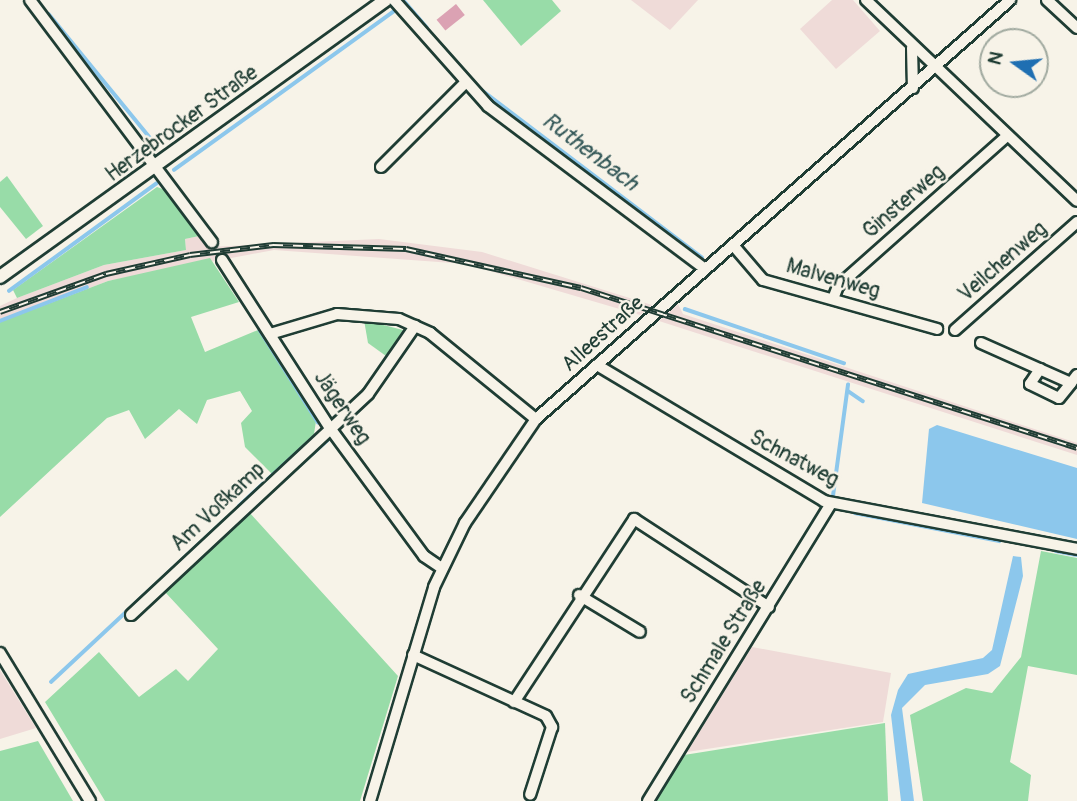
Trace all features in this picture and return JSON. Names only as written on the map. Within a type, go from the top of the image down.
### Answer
[{"type":"main road","name":"Herzebrocker Straße","points":[[0,277],[159,166],[386,0]]},
{"type":"street","points":[[30,0],[159,166],[212,242]]},
{"type":"street","points":[[394,0],[465,83],[705,269]]},
{"type":"street","points":[[866,0],[912,48],[1077,201]]},
{"type":"street","name":"Alleestraße","points":[[370,801],[442,568],[482,495],[536,419],[937,69],[1010,0]]},
{"type":"street","points":[[1047,0],[1077,28]]},
{"type":"street","points":[[912,48],[913,88]]},
{"type":"street","points":[[381,167],[465,83]]},
{"type":"street","name":"Ginsterweg","points":[[833,299],[838,286],[1006,137]]},
{"type":"street","name":"Veilchenweg","points":[[955,330],[1077,222]]},
{"type":"street","name":"Malvenweg","points":[[733,245],[764,280],[937,329]]},
{"type":"street","name":"Jägerweg","points":[[222,260],[330,428],[424,556],[442,568]]},
{"type":"street","points":[[270,334],[337,314],[415,326],[536,419]]},
{"type":"street","name":"Am Voßkamp","points":[[131,615],[368,394],[415,326]]},
{"type":"street","points":[[981,343],[1040,369],[1074,379],[1059,398],[1030,384],[1040,369]]},
{"type":"street","name":"Schnatweg","points":[[597,365],[831,503],[1077,549]]},
{"type":"street","name":"Schmale Straße","points":[[648,801],[831,503]]},
{"type":"street","points":[[514,702],[579,595],[634,519],[769,607]]},
{"type":"street","points":[[579,595],[640,632]]},
{"type":"street","points":[[0,653],[90,801]]},
{"type":"street","points":[[413,655],[546,716],[552,727],[530,795]]},
{"type":"shaded area","points":[[631,0],[698,0],[670,30]]},
{"type":"shaded area","points":[[832,0],[853,0],[880,31],[836,69],[800,29]]},
{"type":"shaded area","points":[[199,236],[208,247],[379,239],[482,252],[652,305],[640,315],[466,264],[274,250],[108,281],[0,322],[0,306],[17,298],[104,265],[186,250],[185,239]]},
{"type":"shaded area","points":[[678,304],[683,314],[1077,443],[1077,455],[659,321]]},
{"type":"shaded area","points":[[752,647],[891,673],[883,722],[687,752]]},
{"type":"shaded area","points":[[0,670],[36,728],[0,739]]},
{"type":"green space","points":[[483,0],[552,0],[561,11],[521,46]]},
{"type":"green space","points":[[7,176],[43,226],[26,239],[0,207],[0,182]]},
{"type":"green space","points":[[157,187],[168,191],[199,236],[185,239],[186,250],[104,265],[17,298],[13,290]]},
{"type":"green space","points":[[210,258],[239,302],[191,317],[205,352],[258,330],[316,421],[314,434],[272,474],[245,447],[241,423],[252,411],[240,391],[207,400],[197,424],[179,409],[145,439],[129,410],[107,418],[0,517],[0,322],[108,281]]},
{"type":"green space","points":[[364,320],[403,330],[386,356],[368,343]]},
{"type":"green space","points":[[249,512],[398,676],[360,801],[105,801],[45,702],[99,652],[139,697],[176,669],[188,681],[218,649],[165,592]]},
{"type":"green space","points":[[1041,551],[1077,558],[1077,675],[1028,666],[1010,762],[1031,775],[1028,801],[923,801],[910,715],[966,688],[992,693],[1021,657]]},
{"type":"green space","points":[[885,723],[888,801],[654,801],[684,755]]},
{"type":"green space","points":[[38,741],[73,801],[0,801],[0,751]]},
{"type":"water","points":[[937,425],[1077,468],[1077,539],[922,503],[929,429]]},
{"type":"water","points":[[1013,556],[1021,557],[1023,576],[1000,666],[988,674],[925,685],[902,708],[914,801],[901,801],[891,715],[898,690],[908,674],[983,658],[992,650]]},
{"type":"building","points":[[456,4],[465,15],[445,31],[437,20]]},
{"type":"waterway","name":"Ruthenbach","points":[[405,2],[427,27]]},
{"type":"waterway","points":[[174,170],[393,12]]},
{"type":"waterway","points":[[49,14],[152,140]]},
{"type":"waterway","name":"Ruthenbach","points":[[444,48],[455,61]]},
{"type":"waterway","name":"Ruthenbach","points":[[462,69],[470,79]]},
{"type":"waterway","name":"Ruthenbach","points":[[475,85],[702,257]]},
{"type":"waterway","points":[[9,291],[156,184]]},
{"type":"waterway","points":[[0,321],[87,287]]},
{"type":"waterway","name":"Ruthenbach","points":[[685,309],[844,363]]},
{"type":"waterway","points":[[260,330],[318,422]]},
{"type":"waterway","name":"Ruthenbach","points":[[833,496],[848,385]]},
{"type":"waterway","points":[[848,391],[863,401]]},
{"type":"waterway","points":[[239,506],[314,437]]},
{"type":"waterway","points":[[246,514],[328,440]]},
{"type":"waterway","name":"Ruthenbach","points":[[855,513],[999,541]]},
{"type":"waterway","points":[[51,682],[226,519]]},
{"type":"waterway","points":[[164,591],[237,523]]},
{"type":"waterway","name":"Ruthenbach","points":[[1056,551],[1077,555]]},
{"type":"railway","points":[[0,312],[106,274],[190,255],[273,245],[406,249],[581,288],[1077,448]]}]
